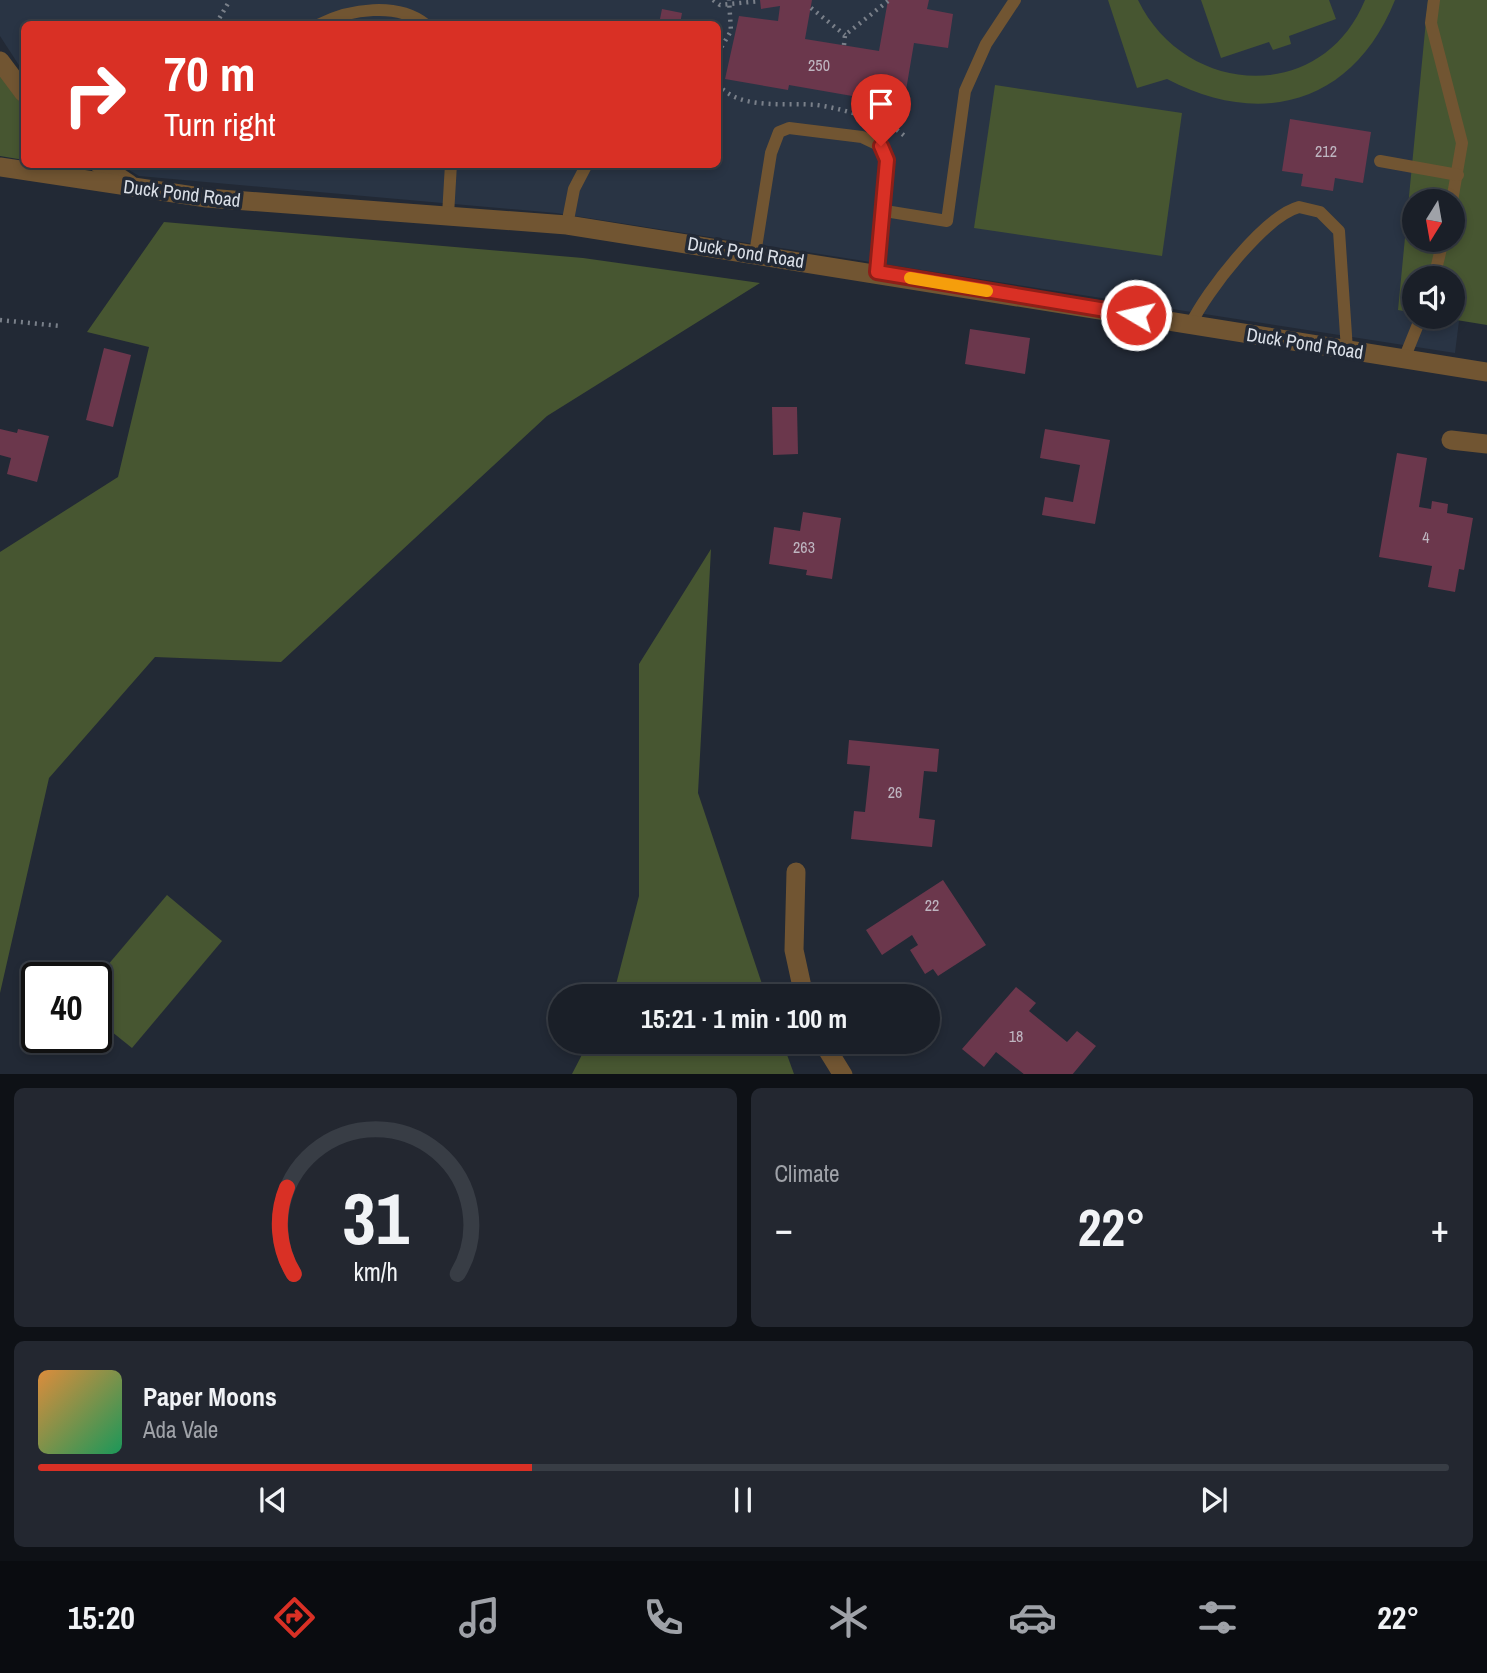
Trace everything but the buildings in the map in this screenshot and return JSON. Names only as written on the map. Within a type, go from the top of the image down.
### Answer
[{"type":"street","points":[[0,61],[21,89]]},
{"type":"street","name":"Duck Pond Road","points":[[0,167],[207,198],[567,226],[877,272],[1487,372]]},
{"type":"street","points":[[105,168],[136,188]]},
{"type":"street","points":[[1451,440],[1487,444]]},
{"type":"street","points":[[796,872],[794,950],[801,984]]},
{"type":"street","points":[[830,1054],[843,1074]]},
{"type":"lane","points":[[885,211],[947,221],[965,91],[986,44],[1015,0]]},
{"type":"lane","points":[[1434,0],[1431,23],[1462,143],[1455,189]]},
{"type":"lane","points":[[326,21],[337,16],[396,11],[421,21]]},
{"type":"lane","points":[[755,254],[771,153],[779,132],[789,128],[862,137],[881,146],[887,160],[885,211],[877,272]]},
{"type":"lane","points":[[1380,161],[1458,175]]},
{"type":"lane","points":[[449,215],[451,168]]},
{"type":"lane","points":[[567,226],[574,189],[585,168]]},
{"type":"lane","points":[[1191,324],[1203,300],[1274,219],[1299,207],[1320,212],[1339,231],[1347,350]]},
{"type":"lane","points":[[1404,359],[1416,329]]},
{"type":"path","points":[[218,21],[230,0]]},
{"type":"path","points":[[713,0],[720,5],[760,1]]},
{"type":"path","points":[[844,46],[845,35],[888,1]]},
{"type":"path","points":[[721,48],[731,31],[730,2]]},
{"type":"path","points":[[811,8],[845,35]]},
{"type":"path","points":[[721,87],[734,98],[843,110],[891,125],[907,138]]},
{"type":"path","points":[[0,320],[60,326]]},
{"type":"shaded area","points":[[0,0],[1487,0],[1487,96],[1465,273],[1465,266],[1402,266],[1402,329],[1458,329],[1455,353],[556,213],[139,176],[126,168],[721,168],[721,21],[21,21],[21,68],[0,36]]},
{"type":"green space","points":[[1108,0],[1138,0],[1159,32],[1187,56],[1219,70],[1253,76],[1287,72],[1318,58],[1345,34],[1365,0],[1395,0],[1377,35],[1355,63],[1330,83],[1301,97],[1270,103],[1237,102],[1202,94],[1167,79],[1137,88]]},
{"type":"green space","points":[[1201,0],[1329,0],[1336,19],[1289,36],[1291,44],[1273,50],[1269,42],[1221,58]]},
{"type":"green space","points":[[1428,0],[1487,0],[1487,325],[1465,321],[1465,266],[1402,266],[1404,252],[1465,252],[1465,189],[1410,189]]},
{"type":"green space","points":[[0,75],[21,104],[21,160],[0,156]]},
{"type":"green space","points":[[995,85],[1182,113],[1162,256],[974,228]]},
{"type":"green space","points":[[164,222],[583,258],[760,283],[547,416],[281,662],[155,657],[49,778],[0,993],[0,552],[118,477],[149,347],[87,332]]},
{"type":"green space","points":[[1402,269],[1402,311],[1398,310]]},
{"type":"green space","points":[[711,549],[698,793],[762,984],[616,984],[639,896],[639,664]]},
{"type":"green space","points":[[167,895],[222,941],[132,1048],[112,1032],[110,962]]},
{"type":"green space","points":[[582,1054],[787,1054],[794,1074],[572,1074]]},
{"type":"slow traffic","points":[[910,278],[987,291]]},
{"type":"route","points":[[881,146],[887,160],[885,211],[877,272],[1136,315]]}]
